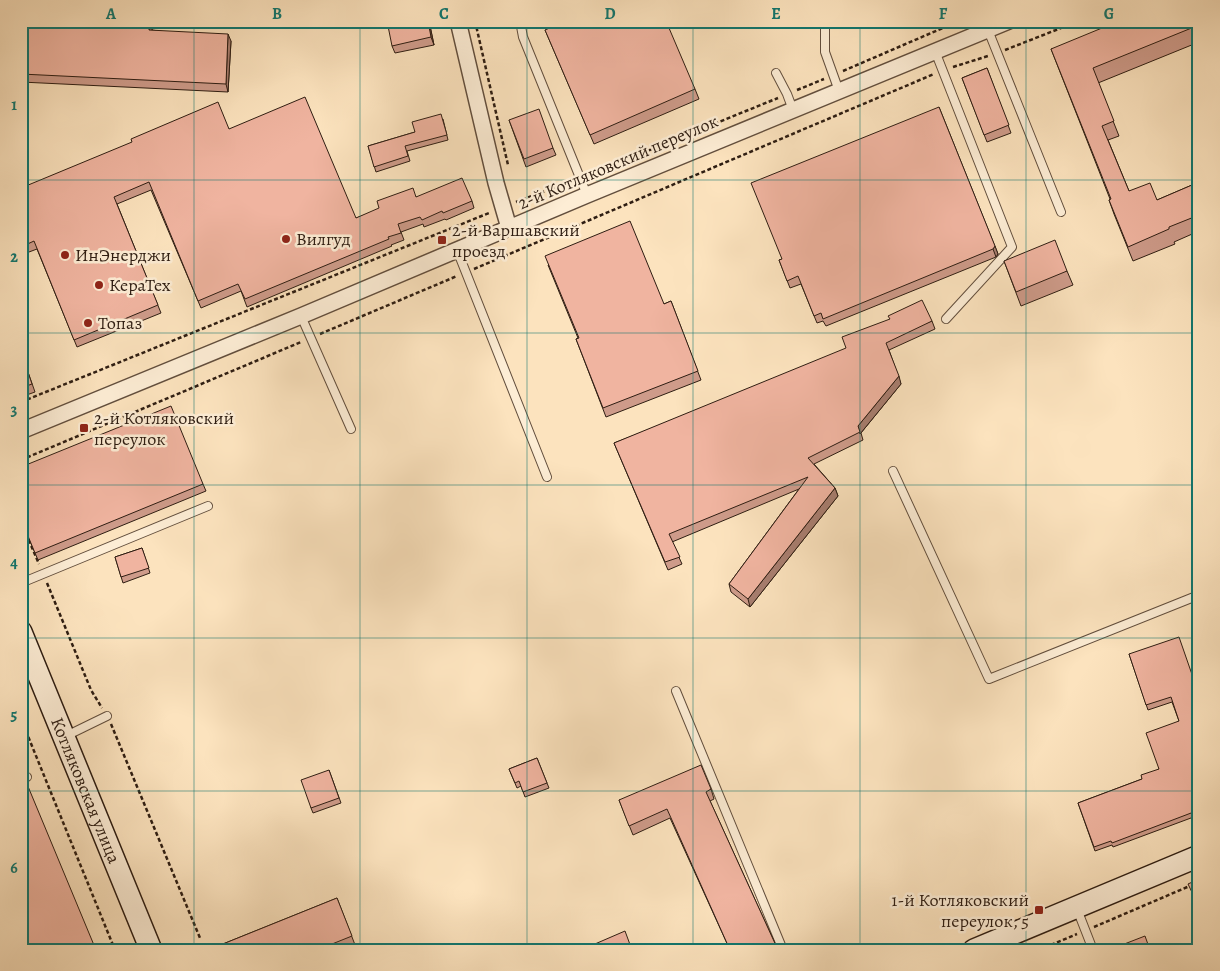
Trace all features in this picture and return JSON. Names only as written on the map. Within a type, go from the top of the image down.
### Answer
[{"type":"street","points":[[458,21],[496,183],[509,228]]},
{"type":"street","name":"2-й Котляковский переулок","points":[[21,431],[1009,21]]},
{"type":"street","name":"Котляковская улица","points":[[21,632],[151,950]]},
{"type":"street","points":[[974,950],[1199,856]]},
{"type":"lane","points":[[520,21],[522,37],[587,195]]},
{"type":"lane","points":[[825,21],[825,52],[840,91]]},
{"type":"lane","points":[[988,30],[1061,212]]},
{"type":"lane","points":[[935,51],[1012,247],[946,319]]},
{"type":"lane","points":[[776,73],[793,110]]},
{"type":"lane","points":[[457,250],[547,477]]},
{"type":"lane","points":[[301,316],[351,429]]},
{"type":"lane","points":[[893,471],[989,679],[1199,595]]},
{"type":"lane","points":[[21,583],[208,506]]},
{"type":"lane","points":[[676,691],[783,950]]},
{"type":"lane","points":[[64,737],[107,716]]},
{"type":"lane","points":[[1076,907],[1093,950]]},
{"type":"path","points":[[475,21],[509,170]]},
{"type":"path","points":[[515,194],[516,202],[580,178],[834,75],[959,21]]},
{"type":"path","points":[[21,460],[943,70],[998,53],[1079,21]]},
{"type":"path","points":[[21,402],[489,213],[486,204]]},
{"type":"path","points":[[21,522],[91,690],[107,716],[200,938]]},
{"type":"path","points":[[21,719],[115,950]]},
{"type":"path","points":[[1039,950],[1199,882]]},
{"type":"building","points":[[21,21],[149,21],[149,30],[228,34],[226,84],[21,74]]},
{"type":"building","points":[[387,21],[428,21],[431,37],[392,46]]},
{"type":"building","points":[[566,21],[666,21],[695,89],[590,135],[545,30]]},
{"type":"building","points":[[1119,21],[1199,21],[1199,25],[1093,68],[1114,121],[1102,126],[1129,191],[1150,183],[1157,200],[1199,182],[1199,215],[1128,247],[1109,200],[1111,199],[1051,49]]},
{"type":"building","points":[[987,68],[1009,125],[984,135],[962,78]]},
{"type":"building","points":[[305,97],[356,218],[379,208],[377,201],[413,188],[416,197],[462,178],[472,201],[422,220],[420,217],[398,224],[401,233],[388,237],[389,239],[245,299],[238,284],[198,301],[149,182],[114,197],[158,305],[74,340],[34,241],[21,247],[21,188],[132,142],[131,139],[218,102],[229,129]]},
{"type":"building","points":[[939,107],[995,246],[993,249],[823,319],[821,313],[814,316],[798,276],[787,281],[779,260],[782,259],[751,183]]},
{"type":"building","points":[[539,109],[553,148],[524,159],[509,120]]},
{"type":"building","points":[[441,114],[447,135],[405,146],[408,156],[374,167],[368,146],[415,132],[412,122]]},
{"type":"building","points":[[630,221],[664,304],[671,301],[698,371],[603,408],[576,339],[579,338],[545,256]]},
{"type":"building","points":[[1055,240],[1067,271],[1016,292],[1004,261]]},
{"type":"building","points":[[922,300],[932,321],[886,343],[899,376],[858,426],[860,432],[808,458],[835,488],[748,599],[729,584],[808,477],[669,534],[680,557],[665,562],[614,443],[846,348],[842,337],[890,319],[888,316]]},
{"type":"building","points":[[21,352],[32,384],[21,388]]},
{"type":"building","points":[[171,406],[203,484],[35,553],[21,519],[21,467]]},
{"type":"building","points":[[142,548],[149,568],[121,577],[115,557]]},
{"type":"building","points":[[1179,637],[1196,686],[1199,685],[1199,810],[1112,843],[1111,841],[1094,847],[1078,803],[1142,779],[1141,775],[1159,769],[1146,733],[1179,721],[1171,697],[1146,705],[1129,654]]},
{"type":"building","points":[[537,758],[547,783],[523,792],[519,781],[515,783],[509,769]]},
{"type":"building","points":[[701,765],[711,789],[706,792],[778,950],[730,950],[667,809],[629,826],[619,800]]},
{"type":"building","points":[[329,770],[339,798],[311,808],[301,780]]},
{"type":"building","points":[[27,784],[96,950],[21,950],[21,786]]},
{"type":"building","points":[[1199,879],[1199,907],[1188,884]]},
{"type":"building","points":[[337,898],[352,936],[317,950],[291,950],[290,947],[283,950],[208,950]]},
{"type":"building","points":[[625,931],[632,950],[581,950]]},
{"type":"building","points":[[1145,936],[1150,950],[1115,950],[1114,948]]},
{"type":"building","points":[[1196,944],[1198,950],[1181,950],[1181,949]]},
{"type":"place","name":"Вилгуд","points":[[286,239]]},
{"type":"place","name":"2-й Варшавский проезд","points":[[442,240]]},
{"type":"place","name":"ИнЭнерджи","points":[[65,255]]},
{"type":"place","name":"КераТех","points":[[99,285]]},
{"type":"place","name":"Топаз","points":[[88,323]]},
{"type":"place","name":"2-й Котляковский переулок","points":[[84,428]]},
{"type":"place","name":"1-й Котляковский переулок, 5","points":[[1039,910]]}]
